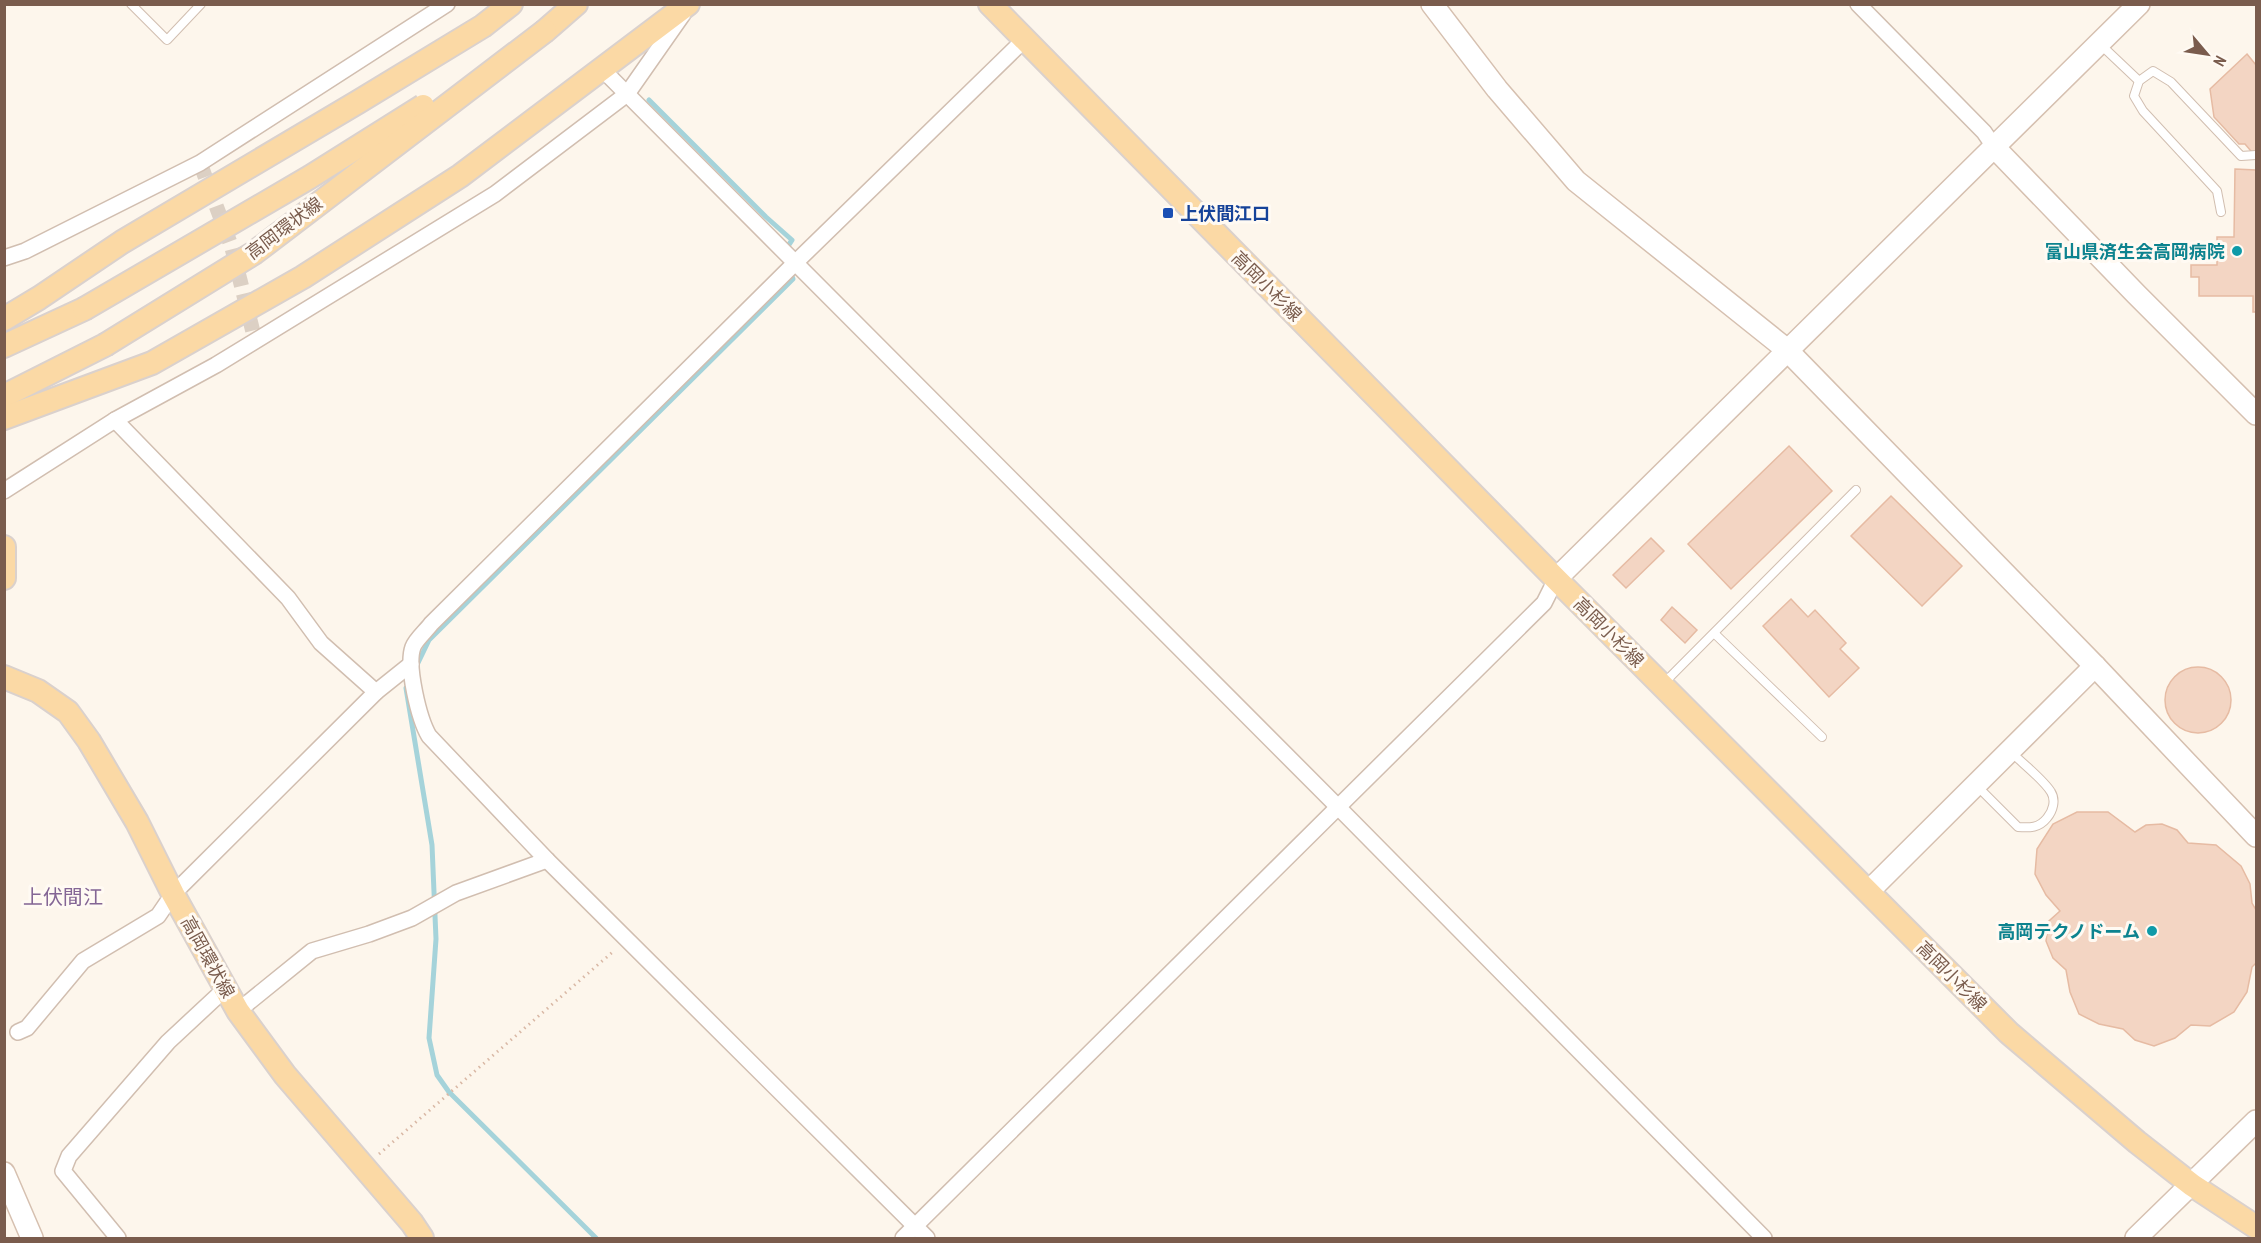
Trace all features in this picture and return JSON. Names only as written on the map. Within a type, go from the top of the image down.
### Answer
[{"type":"main road","points":[[4,319],[122,242],[473,32],[511,4]]},
{"type":"main road","name":"高岡環状線","points":[[4,396],[105,345],[254,252],[545,31],[576,4]]},
{"type":"main road","points":[[4,418],[152,363],[303,277],[460,176],[689,4]]},
{"type":"main road","name":"高岡小杉線","points":[[990,4],[1556,579],[2009,1033],[2076,1092],[2192,1185],[2256,1227]]},
{"type":"main road","name":"高岡環状線","points":[[4,346],[84,309],[310,177],[545,31]]},
{"type":"main road","points":[[4,547],[4,578]]},
{"type":"main road","name":"高岡環状線","points":[[4,677],[38,691],[68,712],[89,741],[137,822],[173,894],[238,1011],[285,1075],[412,1223],[422,1239]]},
{"type":"street","points":[[4,258],[26,251],[200,163],[447,4]]},
{"type":"street","points":[[4,491],[115,420],[216,365],[495,194],[627,94],[689,4]]},
{"type":"street","points":[[1432,4],[1497,89],[1576,181],[1786,350],[2095,666],[2256,836]]},
{"type":"street","points":[[1858,4],[1984,132],[1995,148],[2256,414]]},
{"type":"street","points":[[903,1239],[1544,603],[1556,579],[2139,4]]},
{"type":"street","points":[[927,1239],[548,860],[429,736],[422,725],[411,665],[413,646],[431,624],[1024,40]]},
{"type":"street","points":[[603,70],[773,240],[793,265],[1338,807],[1764,1239]]},
{"type":"street","points":[[115,420],[288,598],[321,643],[376,692]]},
{"type":"street","points":[[18,1032],[27,1028],[83,961],[158,916],[173,894],[376,692],[411,665]]},
{"type":"street","points":[[1869,891],[2095,666]]},
{"type":"street","points":[[238,1011],[312,951],[412,918],[456,893],[548,860]]},
{"type":"street","points":[[118,1239],[63,1171],[69,1156],[168,1042],[226,988]]},
{"type":"street","points":[[2136,1239],[2256,1121]]},
{"type":"street","points":[[4,1173],[32,1238]]},
{"type":"lane","points":[[131,4],[167,40],[201,4]]},
{"type":"lane","points":[[2100,44],[2139,81]]},
{"type":"lane","points":[[2221,212],[2217,191],[2143,111],[2134,96],[2139,81],[2153,71],[2171,82],[2241,156],[2256,156]]},
{"type":"lane","points":[[1662,685],[1857,490]]},
{"type":"lane","points":[[1715,634],[1822,737]]},
{"type":"lane","points":[[1975,785],[2018,827],[2038,826],[2047,818],[2054,802],[2051,792],[2010,751]]},
{"type":"path","points":[[364,1167],[627,939]]},
{"type":"building","points":[[2247,54],[2256,65],[2256,157],[2245,144],[2239,144],[2214,117],[2210,89]]},
{"type":"building","name":"富山県済生会高岡病院","points":[[2235,169],[2256,170],[2256,312],[2253,312],[2253,296],[2199,296],[2199,277],[2191,277],[2191,265],[2217,265],[2217,237],[2234,237]]},
{"type":"building","points":[[1789,446],[1832,491],[1731,589],[1688,544]]},
{"type":"building","points":[[1891,496],[1962,566],[1922,606],[1851,536]]},
{"type":"building","points":[[1651,538],[1664,551],[1626,588],[1613,575]]},
{"type":"building","points":[[1791,599],[1808,617],[1815,610],[1846,643],[1840,649],[1859,668],[1829,697],[1763,626]]},
{"type":"building","points":[[1672,607],[1697,630],[1685,643],[1661,620]]},
{"type":"building","points":[[2191,667],[2205,667],[2217,672],[2226,681],[2231,700],[2229,713],[2222,724],[2205,733],[2191,733],[2179,728],[2170,719],[2165,707],[2165,693],[2170,681],[2179,672]]},
{"type":"building","name":"高岡テクノドーム","points":[[2077,812],[2108,812],[2135,832],[2146,825],[2162,824],[2177,830],[2188,843],[2216,845],[2241,866],[2250,884],[2252,903],[2256,910],[2256,963],[2252,967],[2247,992],[2234,1012],[2210,1026],[2191,1025],[2175,1038],[2154,1046],[2135,1040],[2123,1029],[2099,1024],[2079,1014],[2070,992],[2066,970],[2053,958],[2046,941],[2049,921],[2060,911],[2046,895],[2035,874],[2037,849],[2053,824]]},
{"type":"waterway","points":[[649,100],[792,240],[786,249]]},
{"type":"waterway","points":[[416,667],[429,640],[793,279],[790,270]]},
{"type":"waterway","points":[[406,688],[432,845],[436,939],[429,1038],[437,1075],[449,1092],[596,1238]]},
{"type":"tunnel","points":[[200,163],[232,248],[255,340]]},
{"type":"place","name":"上伏間江口","points":[[1168,213]]},
{"type":"place","name":"富山県済生会高岡病院","points":[[2237,251]]},
{"type":"place","name":"高岡テクノドーム","points":[[2152,931]]},
{"type":"district","name":"上伏間江","points":[[63,897]]}]
